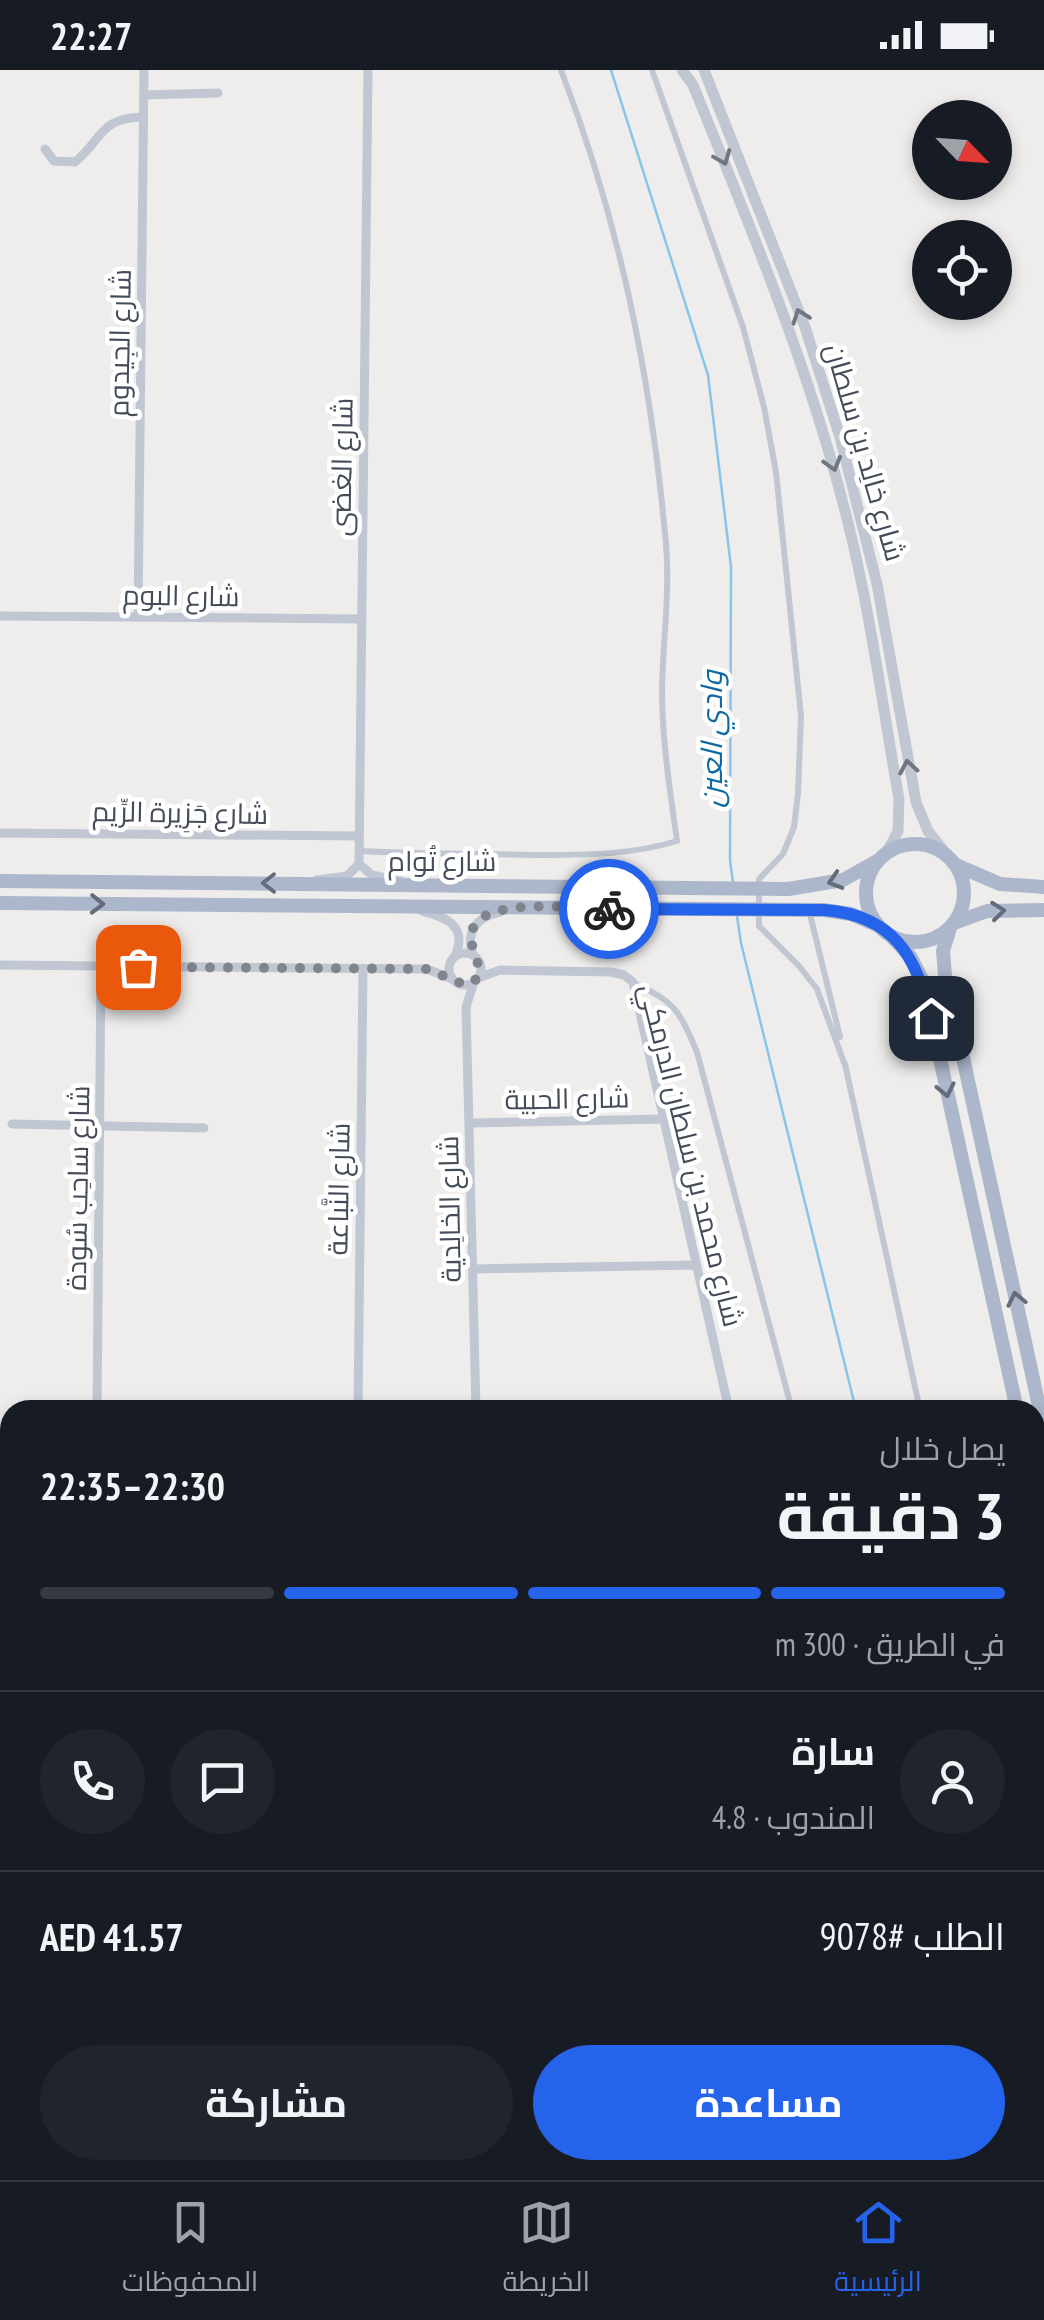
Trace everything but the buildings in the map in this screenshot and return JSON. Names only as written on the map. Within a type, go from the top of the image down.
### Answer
[{"type":"main road","points":[[1015,1400],[922,981],[910,956],[877,925],[866,900],[870,873],[882,856],[911,843],[936,848],[951,860],[1000,884],[1044,887]]},
{"type":"main road","name":"شارع تُوام","points":[[0,882],[788,889],[843,880],[882,856]]},
{"type":"main road","points":[[951,860],[962,876],[964,901],[943,951],[945,976],[1041,1400]]},
{"type":"main road","name":"شارع تُوام","points":[[0,903],[809,910],[852,914],[877,925]]},
{"type":"main road","points":[[891,936],[906,942],[922,942],[987,911],[1044,910]]},
{"type":"street","name":"شارع الجِيدوم","points":[[138,617],[144,70]]},
{"type":"street","name":"شارع الغضى","points":[[359,864],[368,70]]},
{"type":"street","points":[[360,851],[582,856],[652,848],[677,840],[662,694],[666,549],[642,363],[614,224],[561,70]]},
{"type":"street","points":[[652,70],[744,327],[778,486],[801,716],[798,794],[794,827],[783,854],[759,880],[758,926],[817,989],[846,1068]]},
{"type":"street","name":"شارع خالِد بن سلطان","points":[[682,70],[693,85],[791,332],[837,480],[863,587],[899,798],[898,831],[882,856]]},
{"type":"street","name":"شارع خالِد بن سلطان","points":[[704,70],[800,314],[835,420],[877,584],[912,788],[921,818],[951,860]]},
{"type":"street","points":[[144,95],[218,93]]},
{"type":"street","points":[[45,149],[54,160],[75,162],[112,122],[144,117]]},
{"type":"street","name":"شارع البوم","points":[[0,616],[362,618]]},
{"type":"street","name":"شارع جَزِيرة الرِّيم","points":[[0,833],[360,836]]},
{"type":"street","points":[[308,884],[326,877],[347,876],[359,864],[372,874],[413,885]]},
{"type":"street","points":[[400,907],[435,914],[454,924],[460,936],[449,967],[454,981]]},
{"type":"street","points":[[427,969],[465,985],[476,980],[481,969],[470,937],[479,920],[522,908]]},
{"type":"street","points":[[809,910],[918,1400]]},
{"type":"street","points":[[0,965],[427,969],[467,953],[476,958]]},
{"type":"street","name":"شارع محمد بن سلطان الدرمكي","points":[[476,958],[500,970]]},
{"type":"street","name":"شارع ساحِب سُودة","points":[[96,1400],[101,967]]},
{"type":"street","name":"شارع النَّباعة","points":[[358,1400],[363,969]]},
{"type":"street","name":"شارع محمد بن سلطان الدرمكي","points":[[476,980],[500,970],[619,973],[632,982],[727,1400]]},
{"type":"street","name":"شارع الخالِدية","points":[[476,980],[466,1008],[476,1400]]},
{"type":"street","name":"شارع الخالِدية","points":[[454,981],[466,1008]]},
{"type":"street","points":[[632,982],[673,1004],[697,1052],[789,1400]]},
{"type":"street","name":"شارع الحبية","points":[[470,1122],[664,1119]]},
{"type":"street","points":[[12,1124],[204,1128]]},
{"type":"street","points":[[474,1269],[697,1264]]},
{"type":"waterway","name":"وادي العين","points":[[611,70],[708,375],[731,567],[733,883]]},
{"type":"waterway","name":"وادي العين","points":[[737,916],[854,1400]]},
{"type":"way so far","points":[[138,967],[427,969],[465,985],[480,974],[470,937],[474,925],[484,916],[522,908],[609,909]]},
{"type":"route","points":[[609,909],[824,910],[864,918],[910,956],[922,981],[931,1018]]}]
